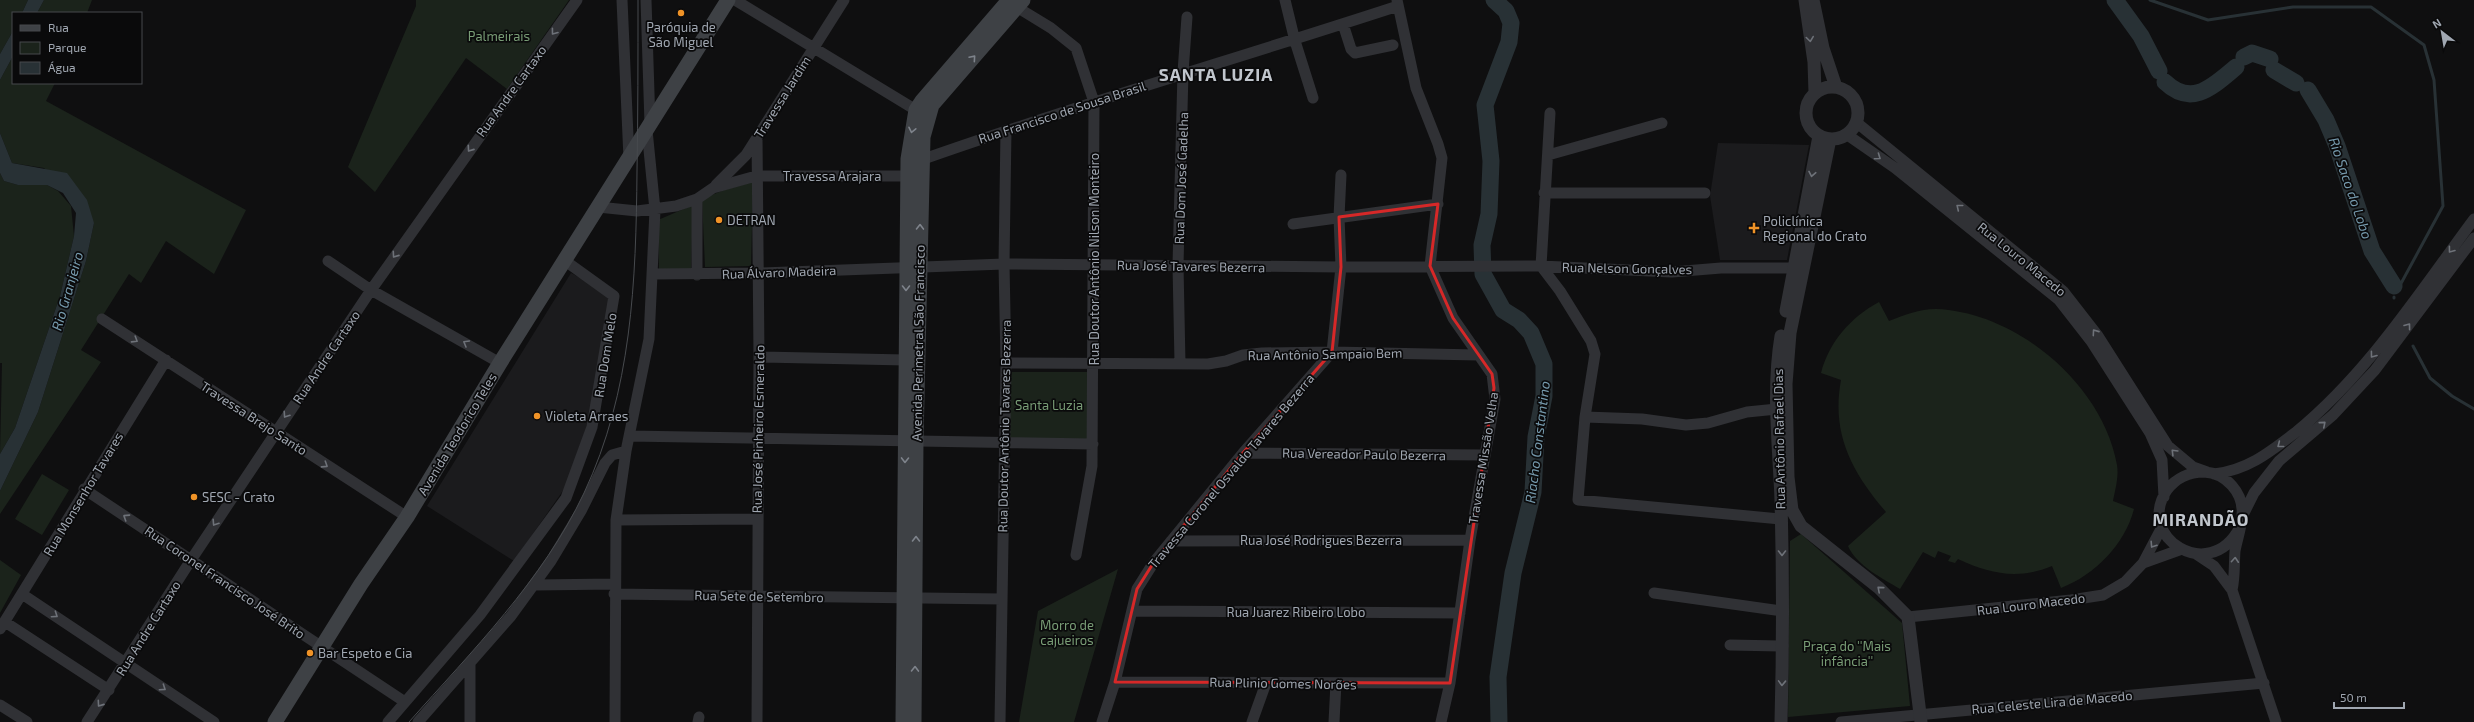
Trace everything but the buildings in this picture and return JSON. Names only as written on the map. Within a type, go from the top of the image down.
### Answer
[{"type":"main road","name":"Avenida Teodorico Teles","points":[[275,722],[322,646],[407,517],[500,362],[728,0]]},
{"type":"main road","name":"Avenida Perimetral São Francisco","points":[[914,722],[909,692],[914,159],[916,110],[955,71],[1013,2]]},
{"type":"main road","name":"Avenida Perimetral São Francisco","points":[[911,440],[906,360],[913,267],[908,176],[923,137],[932,105],[955,71]]},
{"type":"main road","name":"Avenida Perimetral São Francisco","points":[[903,722],[909,692]]},
{"type":"street","name":"Rua Andre Cartaxo","points":[[87,722],[275,432],[371,290],[577,0]]},
{"type":"street","points":[[622,0],[629,159]]},
{"type":"street","points":[[614,722],[614,589],[616,520],[626,451],[649,339],[655,210],[648,127],[646,0]]},
{"type":"street","points":[[735,0],[916,110]]},
{"type":"street","name":"Travessa Jardim","points":[[598,207],[617,211],[655,210],[698,199],[713,188],[738,165],[844,0]]},
{"type":"street","points":[[1285,0],[1294,40],[1313,98]]},
{"type":"street","points":[[1804,0],[1814,62],[1815,93]]},
{"type":"street","points":[[1813,0],[1823,48],[1836,87]]},
{"type":"street","name":"Rua Doutor Antônio Nilson Monteiro","points":[[1013,2],[1051,28],[1076,48],[1094,102],[1093,444],[1090,481],[1076,555]]},
{"type":"street","points":[[1398,3],[1416,88],[1442,158],[1430,266]]},
{"type":"street","name":"Rua Francisco de Sousa Brasil","points":[[914,159],[1183,72],[1294,40],[1343,24],[1398,3]]},
{"type":"street","name":"Rua Dom José Gadelha","points":[[1180,363],[1178,265],[1183,72],[1187,17]]},
{"type":"street","points":[[1343,24],[1351,49],[1355,53],[1393,45]]},
{"type":"street","points":[[1828,87],[1836,87],[1849,94],[1854,100],[1858,114],[1856,122],[1846,134],[1825,137],[1812,131],[1806,116],[1806,107],[1815,93],[1828,87]]},
{"type":"street","points":[[1550,114],[1544,193],[1541,266],[1568,303],[1591,341],[1595,354],[1585,417],[1578,500],[1781,519]]},
{"type":"street","name":"Rua Louro Macedo","points":[[1856,122],[2063,290],[2098,336],[2168,446],[2193,467],[2210,473]]},
{"type":"street","points":[[1548,155],[1662,123]]},
{"type":"street","name":"Rua Doutor Antônio Tavares Bezerra","points":[[1000,722],[1006,363],[1004,264],[1006,130]]},
{"type":"street","name":"Rua Louro Macedo","points":[[1846,134],[1895,168],[2059,300],[2091,341],[2150,433],[2162,460],[2164,497]]},
{"type":"street","name":"Rua José Pinheiro Esmeraldo","points":[[756,722],[759,357],[759,273],[756,176],[757,137]]},
{"type":"street","name":"Rua Antônio Rafael Dias","points":[[1825,137],[1798,268],[1778,353],[1777,409],[1783,439],[1790,500],[1801,526],[1879,588],[1908,616]]},
{"type":"street","name":"Travessa Jardim","points":[[713,188],[756,176]]},
{"type":"street","name":"Travessa Arajara","points":[[756,176],[908,176]]},
{"type":"street","points":[[1332,352],[1341,267],[1339,217],[1341,176]]},
{"type":"street","points":[[1544,193],[1705,193]]},
{"type":"street","points":[[697,275],[698,199]]},
{"type":"street","points":[[1293,224],[1438,204]]},
{"type":"street","points":[[2276,722],[2232,590],[2214,566],[2196,554],[2182,549],[2170,540],[2162,527],[2160,512],[2164,497],[2172,484],[2185,476],[2245,467],[2266,456],[2340,393],[2366,363],[2474,219]]},
{"type":"street","points":[[2232,590],[2242,515],[2254,493],[2279,461],[2338,410],[2375,370],[2474,238]]},
{"type":"street","name":"Rua Dom Melo","points":[[405,702],[480,615],[566,498],[592,427],[614,296],[564,260]]},
{"type":"street","points":[[328,261],[371,290],[500,362]]},
{"type":"street","name":"Rua José Tavares Bezerra","points":[[913,267],[1004,264],[1341,267],[1475,266]]},
{"type":"street","name":"Travessa Missão Velha","points":[[1430,266],[1453,318],[1492,374],[1495,399],[1470,540],[1450,684],[1441,722]]},
{"type":"street","name":"Rua Nelson Gonçalves","points":[[1475,266],[1541,266],[1672,272],[1721,268],[1798,268]]},
{"type":"street","name":"Rua Álvaro Madeira","points":[[652,274],[697,275],[913,267]]},
{"type":"street","name":"Rua Antônio Rafael Dias","points":[[1781,722],[1783,646],[1781,519],[1783,439],[1786,360],[1798,268]]},
{"type":"street","name":"Travessa Brejo Santo","points":[[102,319],[407,517]]},
{"type":"street","name":"Rua Antônio Sampaio Bem","points":[[1006,363],[1094,362],[1208,364],[1226,361],[1243,355],[1262,353],[1332,352],[1478,355]]},
{"type":"street","name":"Travessa Coronel Osvaldo Tavares Bezerra","points":[[1102,722],[1115,682],[1132,611],[1142,579],[1243,453],[1332,352]]},
{"type":"street","points":[[759,357],[906,360]]},
{"type":"street","name":"Rua Monsenhor Tavares","points":[[2,625],[84,489],[166,360]]},
{"type":"street","points":[[1585,417],[1642,419],[1686,425],[1708,423],[1747,412],[1777,409]]},
{"type":"street","points":[[629,436],[911,440],[1004,444],[1093,444]]},
{"type":"street","points":[[418,722],[470,663],[535,585],[581,511],[605,463],[612,455],[626,451]]},
{"type":"street","name":"Rua Vereador Paulo Bezerra","points":[[1243,453],[1484,455]]},
{"type":"street","points":[[2210,473],[2233,487],[2240,500],[2242,515]]},
{"type":"street","name":"Rua Coronel Francisco José Brito","points":[[84,489],[405,702]]},
{"type":"street","points":[[616,520],[757,519]]},
{"type":"street","points":[[1782,533],[1790,524],[1801,526]]},
{"type":"street","name":"Rua Louro Macedo","points":[[1908,616],[2071,600],[2103,595],[2121,585],[2143,563],[2162,527]]},
{"type":"street","points":[[2196,554],[2218,551],[2231,542],[2239,529]]},
{"type":"street","name":"Rua José Rodrigues Bezerra","points":[[1171,541],[1470,540]]},
{"type":"street","name":"Rua Louro Macedo","points":[[2143,563],[2182,549]]},
{"type":"street","name":"Rua Sete de Setembro","points":[[535,585],[756,595],[1002,599]]},
{"type":"street","points":[[1654,593],[1782,611]]},
{"type":"street","points":[[22,594],[214,722]]},
{"type":"street","name":"Rua Juarez Ribeiro Lobo","points":[[1132,611],[1460,614]]},
{"type":"street","points":[[1908,616],[1920,718]]},
{"type":"street","points":[[2,625],[109,690]]},
{"type":"street","points":[[1730,645],[1783,646]]},
{"type":"street","points":[[470,663],[470,722]]},
{"type":"street","name":"Rua Plinio Gomes Norões","points":[[1115,682],[1450,684]]},
{"type":"street","points":[[1252,722],[1266,683]]},
{"type":"street","points":[[1334,722],[1336,683]]},
{"type":"street","name":"Rua Celeste Lira de Macedo","points":[[1845,722],[1920,718],[2264,683]]},
{"type":"street","points":[[388,722],[405,702]]},
{"type":"street","points":[[0,705],[27,722]]},
{"type":"highlighted area","points":[[1438,204],[1430,266],[1453,318],[1492,374],[1494,388],[1450,683],[1115,682],[1137,589],[1154,562],[1243,453],[1332,352],[1341,267],[1339,217]]},
{"type":"shaded area","name":"Policlínica Regional do Crato","points":[[1718,143],[1809,145],[1787,260],[1720,260],[1710,196]]},
{"type":"shaded area","name":"Violeta Arraes","points":[[571,273],[614,295],[597,394],[569,482],[514,561],[427,506]]},
{"type":"green space","points":[[0,0],[28,0],[22,12],[12,12],[12,33],[0,54]]},
{"type":"green space","points":[[44,0],[92,0],[87,12],[38,12]]},
{"type":"green space","name":"Palmeirais","points":[[416,0],[569,0],[507,89],[466,58],[375,192],[348,167],[416,6]]},
{"type":"green space","points":[[12,58],[12,84],[54,84],[46,101],[246,210],[214,274],[166,241],[141,283],[129,274],[81,350],[101,362],[0,514],[0,491],[38,412],[86,261],[94,223],[44,168],[12,163],[0,133],[0,80]]},
{"type":"green space","points":[[0,173],[4,181],[18,185],[47,185],[58,191],[71,206],[74,236],[60,296],[15,428],[0,454],[2,363],[0,363]]},
{"type":"green space","points":[[753,182],[751,266],[705,267],[702,199],[724,190]]},
{"type":"green space","points":[[693,205],[691,270],[659,270],[658,220]]},
{"type":"green space","points":[[1879,302],[1889,321],[1918,311],[1936,309],[1966,313],[1996,323],[2025,339],[2052,358],[2075,381],[2094,407],[2109,435],[2118,474],[2113,501],[2134,509],[2124,534],[2107,557],[2097,567],[2074,582],[2061,588],[2052,566],[2027,573],[2004,573],[1981,568],[1958,559],[1955,563],[1948,561],[1951,556],[1938,551],[1935,558],[1923,552],[1900,589],[1878,576],[1857,560],[1848,546],[1886,512],[1863,482],[1847,451],[1839,418],[1841,380],[1821,373],[1835,341],[1842,332],[1859,315]]},
{"type":"green space","name":"Santa Luzia","points":[[1010,372],[1089,372],[1088,439],[1010,438]]},
{"type":"green space","points":[[42,474],[69,490],[42,535],[15,519]]},
{"type":"green space","name":"Praça do ''Mais infância''","points":[[1801,534],[1902,623],[1910,706],[1788,717],[1790,541]]},
{"type":"green space","points":[[0,560],[21,575],[0,613]]},
{"type":"green space","name":"Morro de cajueiros","points":[[1118,569],[1074,722],[1019,722],[1038,611]]},
{"type":"water","points":[[28,0],[44,0],[38,12],[22,12]]},
{"type":"water","points":[[12,33],[12,58],[0,80],[0,54]]},
{"type":"water","name":"Rio Granjeiro","points":[[0,133],[12,163],[67,173],[87,200],[94,223],[86,261],[38,412],[0,491],[0,454],[15,428],[60,296],[74,236],[76,213],[63,193],[47,185],[18,185],[4,181],[0,173]]},
{"type":"waterway","name":"Riacho Constantino","points":[[1494,0],[1506,11],[1511,23],[1509,42],[1485,105],[1491,161],[1489,214],[1482,245],[1483,274],[1503,310],[1519,320],[1531,333],[1544,364],[1544,396],[1536,437],[1533,492],[1513,573],[1498,677],[1499,722]]},
{"type":"waterway","name":"Rio Saco do Lobo","points":[[2115,0],[2141,36],[2159,71]]},
{"type":"waterway","points":[[2150,0],[2208,20],[2293,7],[2371,7],[2424,45],[2434,80],[2443,206],[2398,289]]},
{"type":"waterway","name":"Rio Saco do Lobo","points":[[2244,57],[2252,53],[2270,59]]},
{"type":"waterway","name":"Rio Saco do Lobo","points":[[2165,82],[2175,90],[2193,94],[2211,87],[2236,67]]},
{"type":"waterway","name":"Rio Saco do Lobo","points":[[2274,70],[2296,83]]},
{"type":"waterway","name":"Rio Saco do Lobo","points":[[2308,90],[2326,120],[2337,146],[2372,251],[2394,286]]},
{"type":"waterway","name":"Rio Saco do Lobo","points":[[2413,346],[2430,378],[2452,396],[2474,409]]},
{"type":"tram line","points":[[409,722],[505,614],[548,556],[584,493],[600,454],[622,375],[632,294],[636,212],[638,0]]},
{"type":"place","name":"Paróquia de São Miguel","points":[[681,13]]},
{"type":"place","name":"DETRAN","points":[[719,220]]},
{"type":"place","name":"Policlínica Regional do Crato","points":[[1754,228]]},
{"type":"place","name":"Violeta Arraes","points":[[537,416]]},
{"type":"place","name":"SESC - Crato","points":[[194,497]]},
{"type":"place","name":"Bar Espeto e Cia","points":[[310,653]]},
{"type":"district","name":"SANTA LUZIA","points":[[1216,74]]},
{"type":"district","name":"MIRANDÃO","points":[[2201,519]]}]
